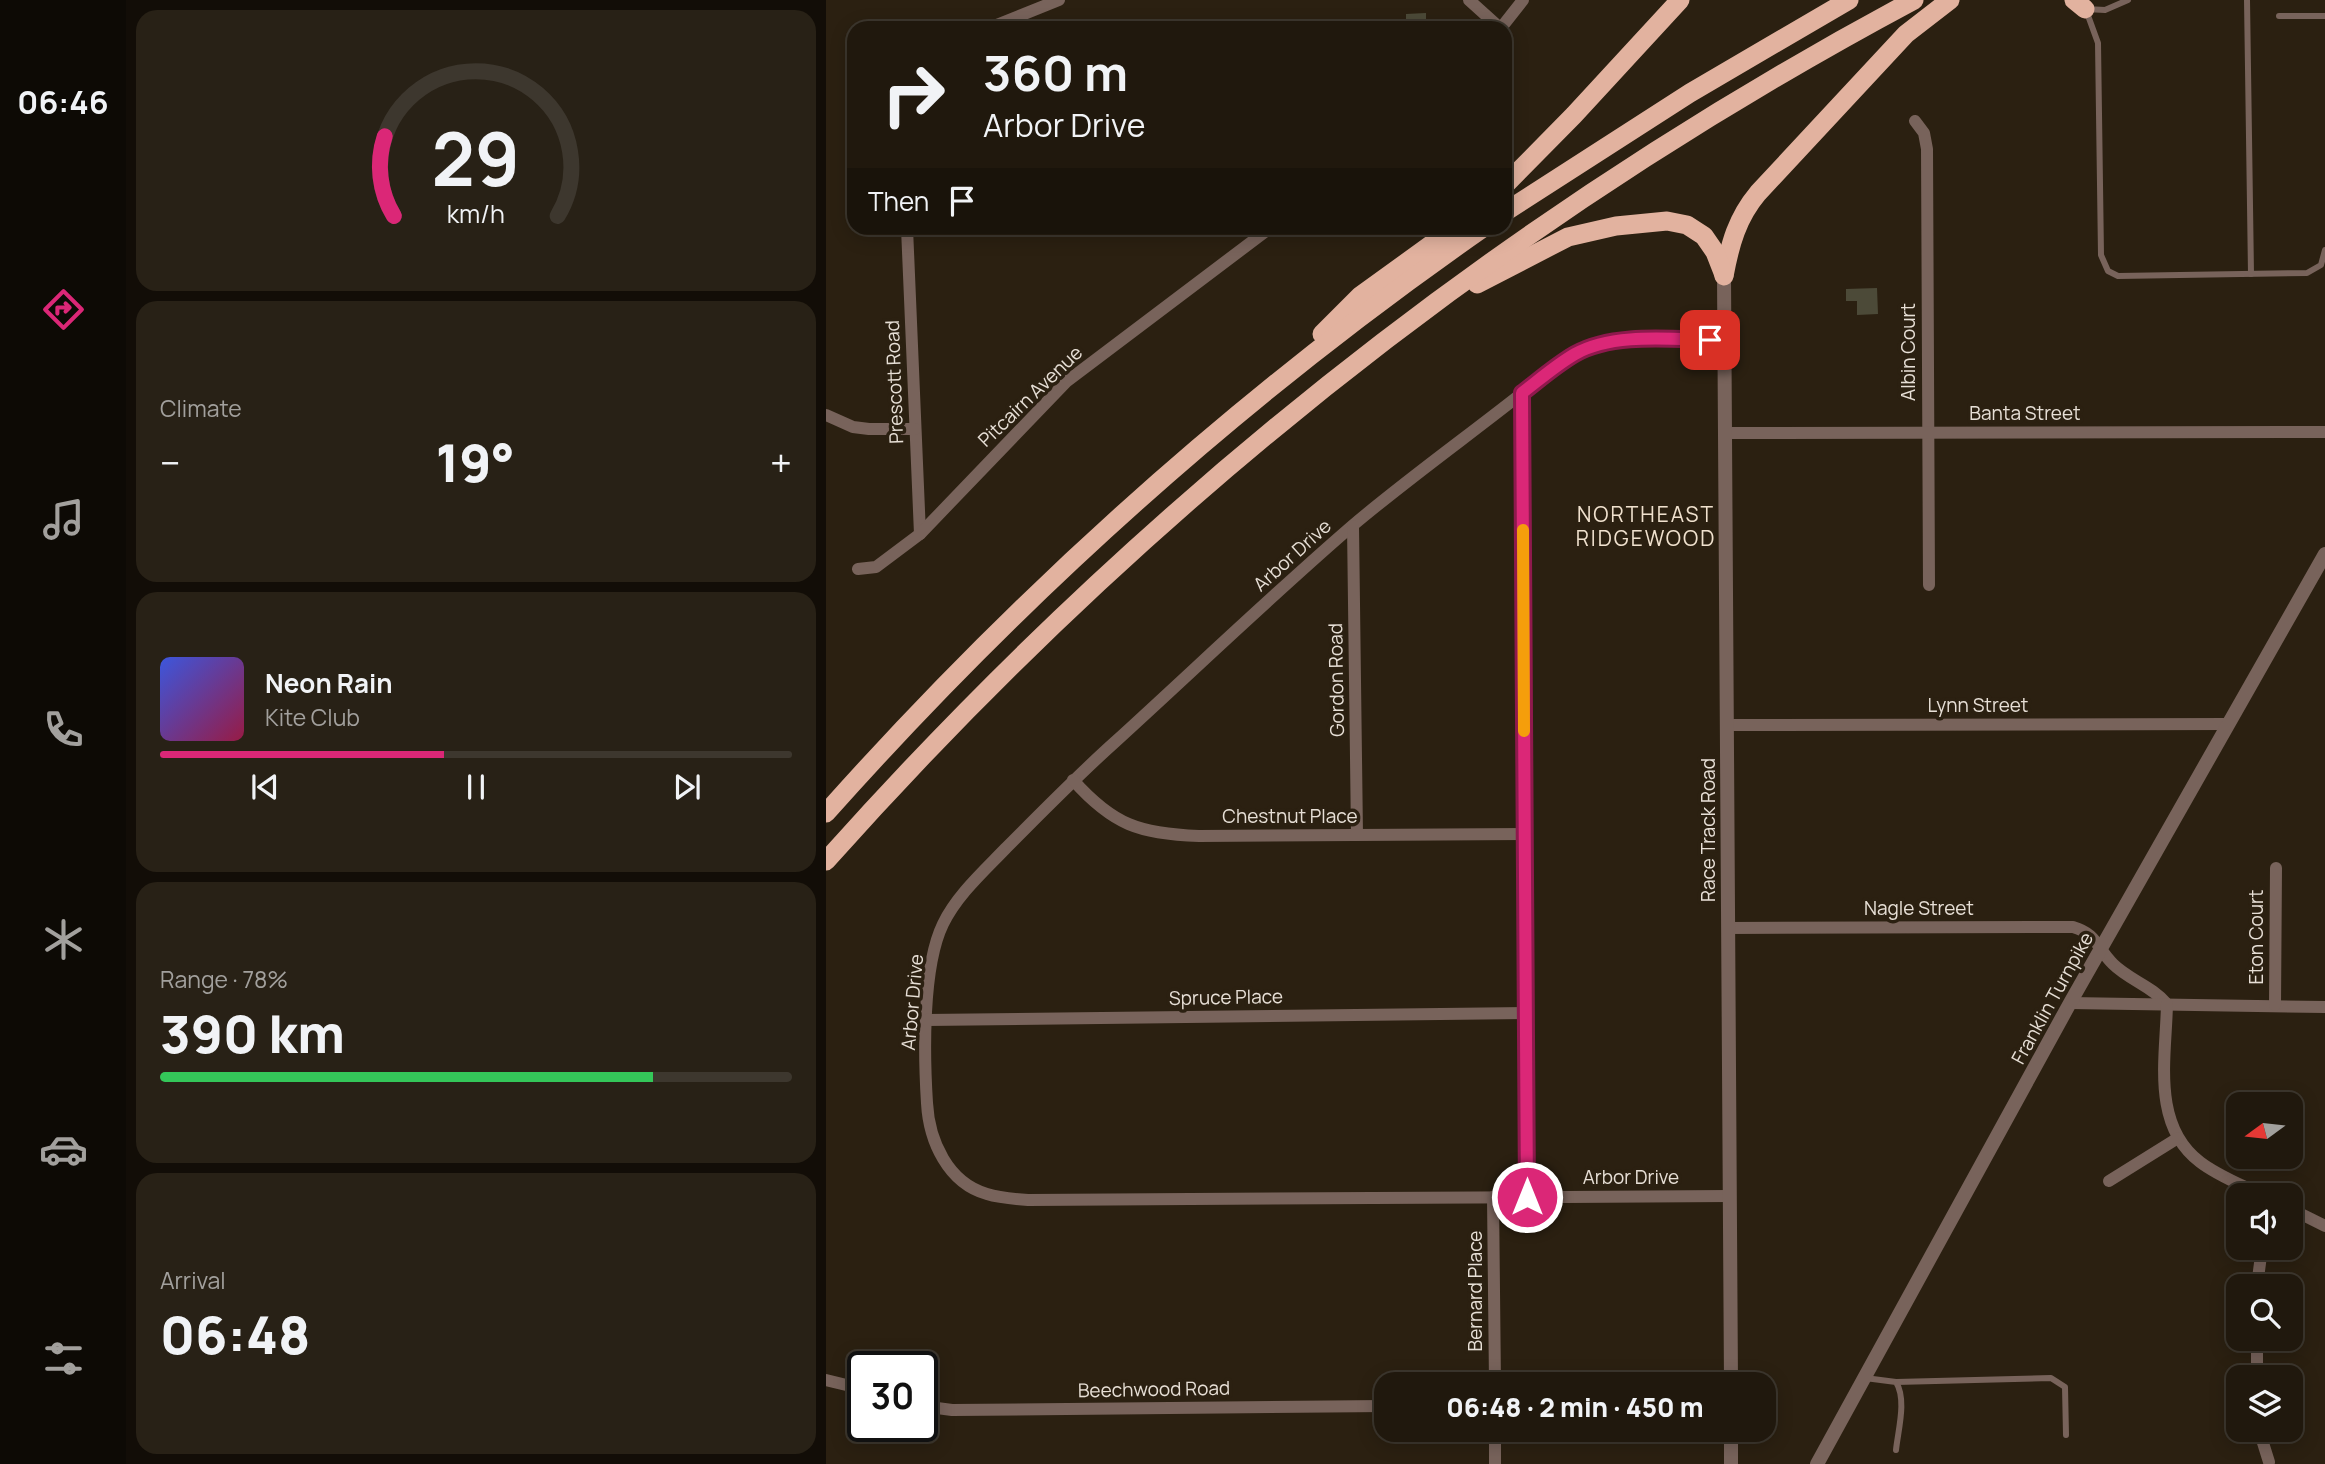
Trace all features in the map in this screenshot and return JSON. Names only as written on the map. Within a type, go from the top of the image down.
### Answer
[{"type":"highway","points":[[1512,178],[1680,0]]},
{"type":"highway","points":[[1512,207],[1678,100],[1849,0]]},
{"type":"highway","points":[[826,860],[988,688],[1094,585],[1245,451],[1414,317],[1545,223],[1636,163],[1773,78],[1914,0]]},
{"type":"highway","points":[[1724,276],[1732,236],[1758,193],[1889,50],[1921,21],[1951,0]]},
{"type":"highway","points":[[1414,317],[1555,242],[1616,226],[1667,221],[1687,225],[1697,230],[1710,244],[1724,276]]},
{"type":"highway","points":[[1268,390],[1360,296],[1444,235]]},
{"type":"highway","points":[[826,813],[910,721],[1025,606],[1114,523],[1268,390],[1473,235]]},
{"type":"street","points":[[1006,21],[1059,0]]},
{"type":"street","points":[[1469,0],[1493,21]]},
{"type":"street","points":[[1506,21],[1523,0]]},
{"type":"street","name":"Albin Court","points":[[1915,121],[1924,133],[1927,149],[1928,585]]},
{"type":"street","name":"Prescott Road","points":[[907,235],[920,534]]},
{"type":"street","name":"Pitcairn Avenue","points":[[858,569],[876,567],[920,534],[1066,382],[1261,235]]},
{"type":"street","name":"Race Track Road","points":[[1724,276],[1731,1372]]},
{"type":"street","name":"Arbor Drive","points":[[1725,340],[1626,340],[1601,344],[1563,361],[1353,526],[1073,780],[977,878],[943,923],[933,955],[926,1020],[927,1102],[932,1134],[941,1155],[953,1172],[964,1183],[987,1194],[1028,1200],[1730,1196]]},
{"type":"street","points":[[1522,393],[1527,1197]]},
{"type":"street","points":[[826,415],[853,427],[915,429]]},
{"type":"street","name":"Banta Street","points":[[1725,433],[2325,432]]},
{"type":"street","name":"Gordon Road","points":[[1353,526],[1357,835]]},
{"type":"street","name":"Franklin Turnpike","points":[[1817,1464],[2070,1003],[2325,554]]},
{"type":"street","name":"Lynn Street","points":[[1727,725],[2228,724]]},
{"type":"street","name":"Chestnut Place","points":[[1073,780],[1100,809],[1115,819],[1147,831],[1199,836],[1525,834]]},
{"type":"street","name":"Eton Court","points":[[2275,1006],[2276,868]]},
{"type":"street","name":"Nagle Street","points":[[1728,929],[2067,926],[2091,934],[2116,967],[2154,991],[2167,1004]]},
{"type":"street","points":[[2070,1003],[2325,1007]]},
{"type":"street","points":[[2167,1004],[2165,1097],[2169,1119],[2178,1138],[2198,1161],[2239,1183]]},
{"type":"street","name":"Spruce Place","points":[[926,1020],[1526,1013]]},
{"type":"street","points":[[2109,1181],[2178,1138]]},
{"type":"street","name":"Bernard Place","points":[[1493,1197],[1495,1372]]},
{"type":"street","points":[[2303,1215],[2325,1226]]},
{"type":"street","points":[[826,1380],[847,1385]]},
{"type":"street","name":"Beechwood Road","points":[[938,1408],[1374,1406]]},
{"type":"street","points":[[1495,1442],[1495,1464]]},
{"type":"street","points":[[1731,1442],[1731,1464]]},
{"type":"street","points":[[2263,1442],[2269,1462]]},
{"type":"lane","points":[[2079,4],[2105,10],[2128,0]]},
{"type":"lane","points":[[2248,0],[2251,274]]},
{"type":"lane","points":[[2079,4],[2098,43],[2101,255],[2105,267],[2113,275],[2119,276],[2312,272],[2321,265],[2325,250]]},
{"type":"lane","points":[[2279,16],[2325,16]]},
{"type":"lane","points":[[1863,1378],[1896,1382],[2051,1378],[2065,1387],[2066,1435]]},
{"type":"lane","points":[[1896,1382],[1902,1397],[1896,1450]]},
{"type":"building","points":[[1426,13],[1426,21],[1406,21],[1406,14]]},
{"type":"building","points":[[1877,288],[1878,314],[1857,315],[1857,301],[1846,301],[1846,289]]},
{"type":"slow traffic","points":[[1523,530],[1524,731]]},
{"type":"district","name":"NORTHEAST RIDGEWOOD","points":[[1646,527]]},
{"type":"route","points":[[1527,1197],[1522,393],[1563,361],[1601,344],[1626,340],[1710,340]]}]
